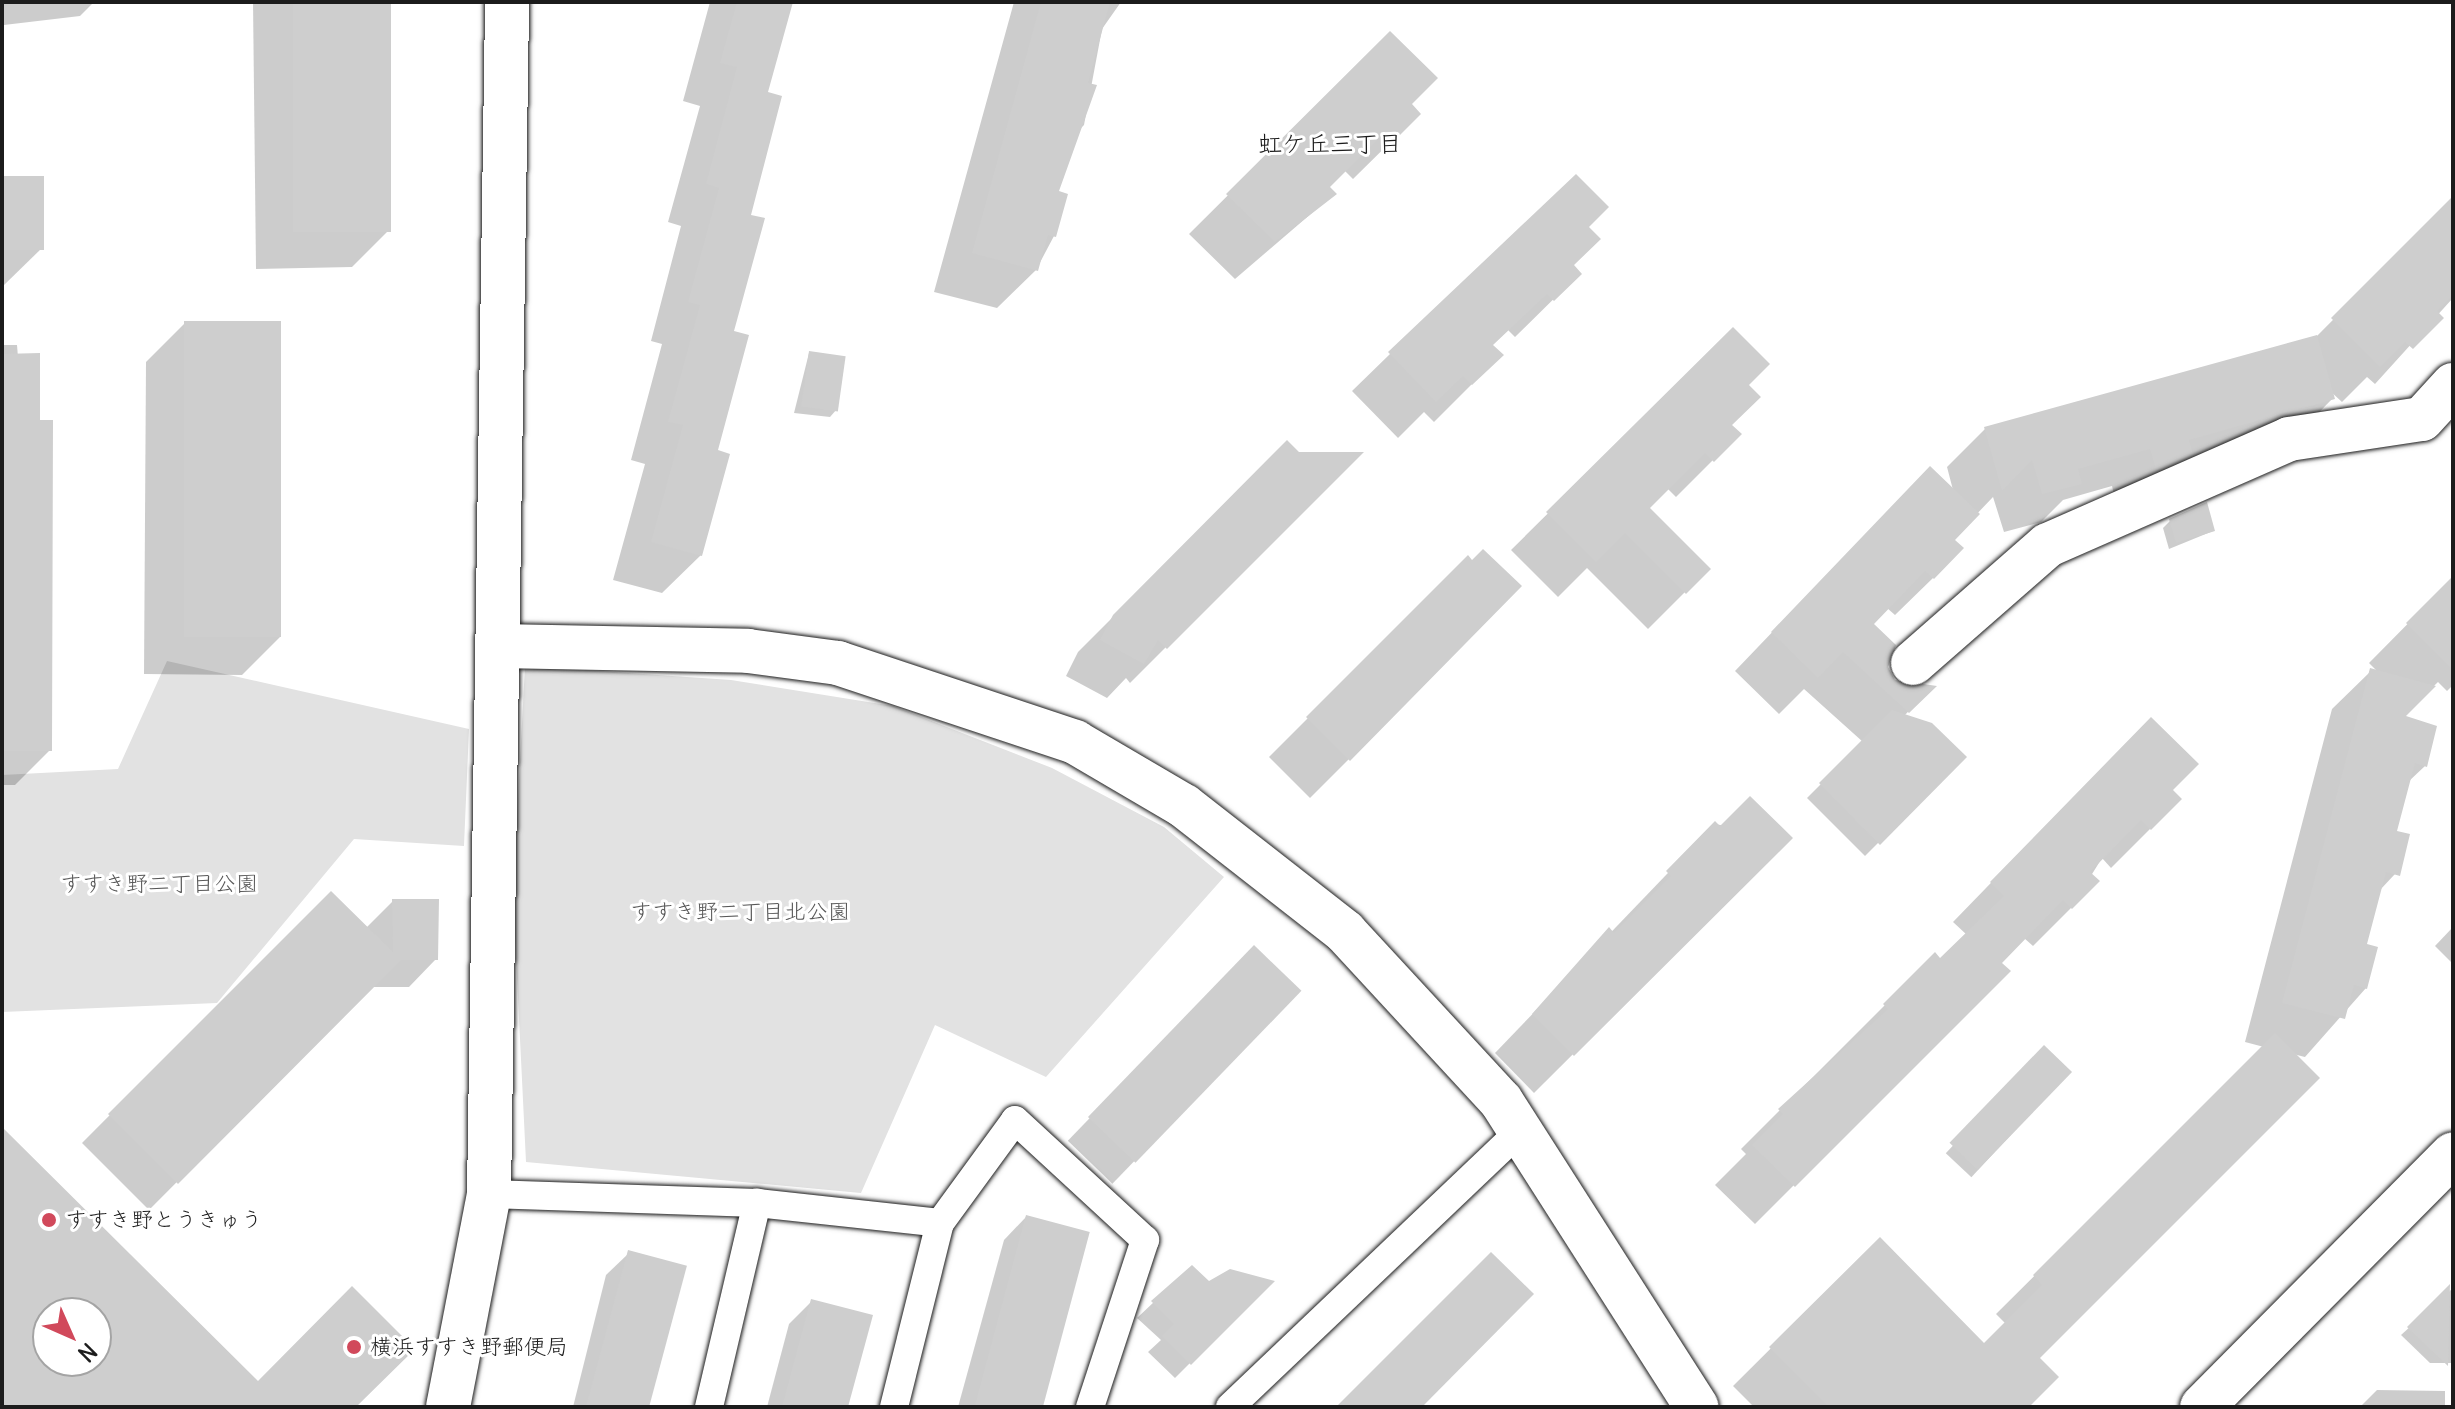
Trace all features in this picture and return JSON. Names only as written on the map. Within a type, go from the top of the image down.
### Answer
[{"type":"street","points":[[448,1407],[489,1194],[507,2]]},
{"type":"street","points":[[1913,663],[2048,545],[2289,439],[2422,419],[2453,385]]},
{"type":"street","points":[[498,646],[748,651],[838,663],[1075,742],[1184,806],[1345,932],[1523,1128],[1697,1407]]},
{"type":"street","points":[[2202,1407],[2453,1154]]},
{"type":"lane","points":[[894,1407],[940,1223],[1015,1120],[1145,1240],[1090,1407]]},
{"type":"lane","points":[[1230,1407],[1523,1128]]},
{"type":"lane","points":[[489,1194],[757,1203],[940,1223]]},
{"type":"lane","points":[[709,1407],[757,1203]]},
{"type":"green space","name":"すすき野二丁目公園","points":[[167,661],[469,729],[464,846],[354,839],[217,1003],[2,1012],[2,775],[118,769]]},
{"type":"green space","name":"すすき野二丁目北公園","points":[[525,666],[731,680],[893,706],[1052,768],[1164,827],[1224,877],[1046,1077],[935,1025],[861,1193],[526,1162],[513,895]]},
{"type":"building","points":[[293,2],[391,2],[391,232],[293,232]]},
{"type":"building","points":[[737,2],[793,2],[768,92],[782,96],[751,215],[765,218],[734,331],[749,335],[718,450],[730,454],[702,556],[651,542],[683,425],[668,422],[700,305],[688,302],[719,188],[706,184],[737,67],[720,63]]},
{"type":"building","points":[[1041,2],[1110,2],[1088,83],[1097,85],[1059,191],[1068,194],[1056,237],[1048,235],[1038,271],[972,253]]},
{"type":"building","points":[[1390,31],[1438,78],[1412,104],[1421,114],[1393,142],[1384,133],[1330,187],[1337,194],[1275,242],[1226,194]]},
{"type":"building","points":[[1576,174],[1609,207],[1589,227],[1601,239],[1574,265],[1582,274],[1554,301],[1547,294],[1493,345],[1504,355],[1472,385],[1463,376],[1436,402],[1388,352]]},
{"type":"building","points":[[2,176],[44,176],[44,250],[2,250]]},
{"type":"building","points":[[2453,196],[2453,295],[2437,311],[2444,318],[2413,349],[2405,342],[2380,367],[2331,318]]},
{"type":"building","points":[[184,321],[281,321],[281,637],[184,637]]},
{"type":"building","points":[[1733,327],[1770,364],[1749,385],[1761,397],[1732,425],[1742,434],[1714,462],[1705,453],[1650,508],[1711,569],[1686,594],[1625,533],[1596,562],[1546,512]]},
{"type":"building","points":[[2317,335],[2335,399],[2189,440],[2193,454],[2156,470],[2150,449],[2078,469],[2082,484],[2042,494],[2032,460],[2002,491],[1984,427]]},
{"type":"building","points":[[809,351],[846,356],[838,412],[801,406]]},
{"type":"building","points":[[40,353],[40,420],[53,420],[52,751],[2,751],[2,354]]},
{"type":"building","points":[[1287,440],[1299,452],[1364,452],[1167,649],[1158,640],[1144,664],[1100,640],[1113,615]]},
{"type":"building","points":[[1930,466],[1980,514],[1955,540],[1964,548],[1934,579],[1925,571],[1874,624],[1896,645],[1888,667],[1895,680],[1937,686],[1909,713],[1843,652],[1818,678],[1771,632]]},
{"type":"building","points":[[2207,502],[2215,531],[2176,543],[2169,519]]},
{"type":"building","points":[[1483,549],[1522,586],[1350,761],[1306,717],[1468,555],[1472,560]]},
{"type":"building","points":[[2453,576],[2453,670],[2406,623]]},
{"type":"building","points":[[2370,668],[2436,686],[2406,716],[2437,726],[2427,767],[2415,763],[2397,831],[2410,834],[2400,876],[2386,872],[2367,944],[2378,947],[2367,989],[2354,985],[2345,1019],[2282,1003]]},
{"type":"building","points":[[1892,710],[1932,723],[1967,757],[1880,845],[1819,783]]},
{"type":"building","points":[[2151,717],[2199,764],[2173,790],[2182,799],[2151,830],[2141,820],[2090,872],[2100,881],[2072,909],[2063,900],[2002,963],[2011,971],[1795,1187],[1752,1145],[1783,1114],[1778,1109],[1888,1009],[1883,1004],[1935,952],[1940,958],[2004,896],[1990,882]]},
{"type":"building","points":[[1750,796],[1793,838],[1574,1056],[1532,1014],[1609,927],[1614,933],[1671,876],[1666,871],[1715,821],[1720,826]]},
{"type":"building","points":[[331,891],[393,952],[392,899],[439,899],[438,960],[401,960],[178,1184],[108,1114]]},
{"type":"building","points":[[1254,945],[1301,991],[1135,1163],[1088,1117]]},
{"type":"building","points":[[2275,1033],[2320,1078],[2040,1358],[2059,1377],[2029,1407],[1829,1407],[1769,1347],[1880,1237],[1984,1343],[2042,1285],[2033,1275]]},
{"type":"building","points":[[2044,1045],[2072,1072],[1978,1170],[1950,1143]]},
{"type":"building","name":"すすき野とうきゅう","points":[[2,1127],[258,1381],[352,1286],[415,1349],[356,1407],[2,1407]]},
{"type":"building","points":[[1026,1215],[1090,1232],[1043,1407],[975,1407]]},
{"type":"building","points":[[628,1250],[687,1266],[649,1407],[586,1406]]},
{"type":"building","points":[[1491,1252],[1534,1294],[1422,1407],[1336,1407]]},
{"type":"building","points":[[1192,1265],[1209,1281],[1230,1269],[1275,1281],[1191,1365],[1162,1336],[1174,1324],[1151,1301]]},
{"type":"building","points":[[2450,1284],[2448,1366],[2407,1327]]},
{"type":"building","points":[[811,1299],[873,1315],[848,1407],[782,1407]]},
{"type":"place","name":"すすき野とうきゅう","points":[[49,1220]]},
{"type":"place","name":"横浜すすき野郵便局","points":[[354,1347]]},
{"type":"district","name":"虹ケ丘三丁目","points":[[1330,144]]}]
